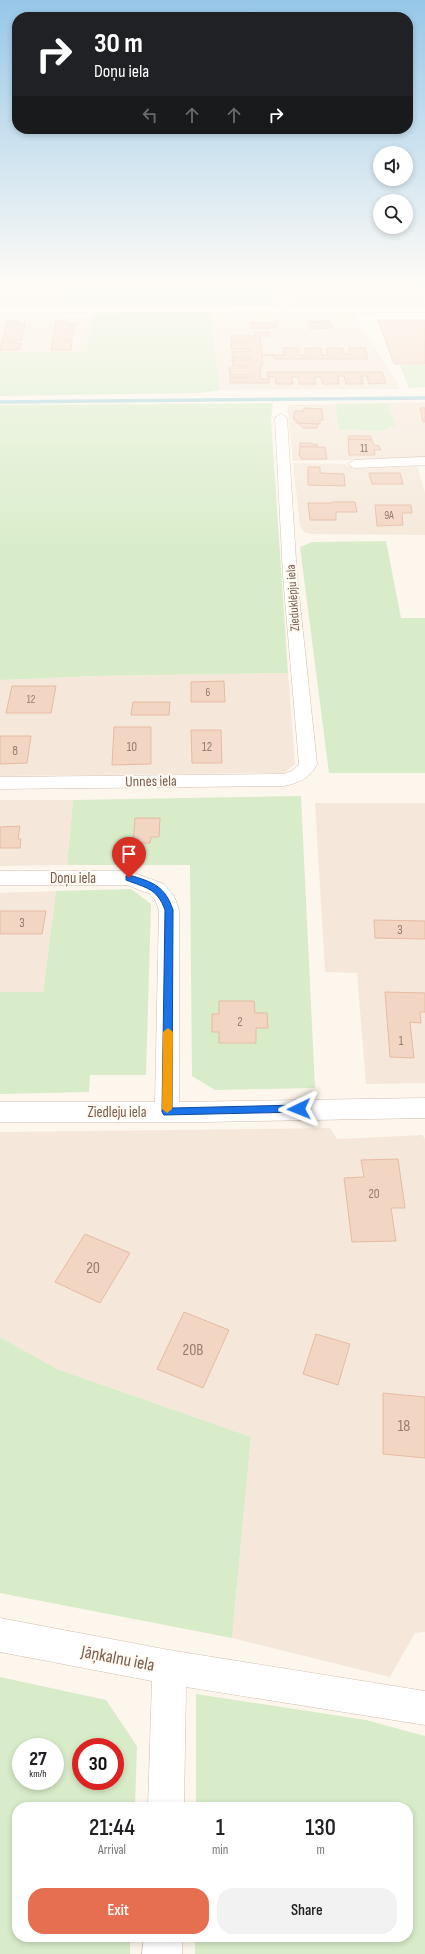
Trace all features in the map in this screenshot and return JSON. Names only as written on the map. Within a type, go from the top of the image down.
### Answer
[{"type":"street","name":"Zieduklēpju iela","points":[[281,418],[285,462],[288,547],[296,649],[308,764],[301,774]]},
{"type":"street","points":[[354,464],[425,461]]},
{"type":"street","name":"Unnes iela","points":[[0,783],[284,780],[301,774]]},
{"type":"street","name":"Doņu iela","points":[[0,878],[129,878],[158,889],[165,898],[169,910],[167,1112]]},
{"type":"street","name":"Ziedleju iela","points":[[0,1112],[167,1112],[425,1108]]},
{"type":"street","name":"Jāņkalnu iela","points":[[0,1635],[169,1667],[166,1802]]},
{"type":"street","points":[[169,1667],[425,1708]]},
{"type":"street","points":[[162,1954],[163,1942]]},
{"type":"shaded area","points":[[218,374],[392,374],[401,389],[220,390]]},
{"type":"shaded area","points":[[425,402],[425,459],[293,461],[287,405],[335,404],[339,430],[381,431],[395,425],[389,405],[384,403]]},
{"type":"shaded area","points":[[293,463],[345,464],[346,466],[417,465],[425,493],[425,535],[311,534],[304,532],[300,525]]},
{"type":"shaded area","points":[[288,673],[295,764],[284,773],[0,776],[0,680],[96,676]]},
{"type":"shaded area","points":[[0,800],[73,800],[67,865],[0,866]]},
{"type":"shaded area","points":[[315,803],[425,803],[425,1083],[366,1084],[357,973],[325,972]]},
{"type":"shaded area","points":[[56,891],[43,992],[0,992],[0,893]]},
{"type":"shaded area","points":[[330,1128],[337,1139],[422,1135],[425,1139],[425,1632],[415,1633],[390,1677],[232,1638],[251,1437],[57,1369],[0,1337],[0,1132]]},
{"type":"green space","points":[[0,374],[218,374],[220,390],[198,393],[0,396]]},
{"type":"green space","points":[[404,374],[425,374],[425,387],[409,388]]},
{"type":"green space","points":[[273,403],[271,419],[288,673],[96,676],[0,680],[0,405]]},
{"type":"green space","points":[[335,404],[389,404],[395,426],[381,431],[339,430]]},
{"type":"green space","points":[[386,541],[401,618],[425,618],[425,773],[329,773],[300,547],[312,542]]},
{"type":"green space","points":[[301,796],[315,1088],[215,1090],[192,1076],[190,865],[67,865],[73,800]]},
{"type":"green space","points":[[131,889],[151,904],[146,1075],[90,1075],[89,1092],[0,1094],[0,992],[43,992],[56,891]]},
{"type":"green space","points":[[0,1337],[57,1369],[251,1437],[232,1638],[0,1593]]},
{"type":"green space","points":[[0,1677],[106,1700],[137,1746],[135,1802],[12,1802],[12,1942],[130,1942],[130,1954],[0,1954]]},
{"type":"green space","points":[[196,1694],[366,1720],[425,1736],[425,1954],[195,1954],[195,1942],[413,1942],[413,1802],[196,1802]]},
{"type":"building","points":[[261,374],[261,379],[268,379],[267,374],[383,374],[386,383],[369,384],[367,376],[361,376],[363,384],[346,384],[344,376],[338,376],[339,384],[323,384],[321,377],[314,377],[316,384],[299,384],[298,377],[291,377],[293,384],[276,384],[275,377],[269,377],[269,383],[230,383],[230,377],[249,377],[249,375],[230,375]]},
{"type":"building","points":[[304,408],[322,409],[323,420],[320,420],[320,424],[296,423],[296,419],[293,419],[295,411],[304,411]]},
{"type":"building","points":[[420,408],[425,408],[425,422],[423,422]]},
{"type":"building","points":[[298,423],[317,424],[317,428],[303,428]]},
{"type":"building","points":[[348,436],[370,436],[372,440],[349,439]]},
{"type":"building","points":[[348,439],[372,440],[374,445],[379,446],[381,450],[374,450],[375,455],[349,455]]},
{"type":"building","points":[[300,443],[312,443],[312,445],[317,444],[318,447],[300,447]]},
{"type":"building","points":[[300,447],[325,447],[327,459],[301,459],[301,456],[299,456]]},
{"type":"building","points":[[308,467],[320,467],[320,473],[344,474],[345,486],[308,485]]},
{"type":"building","points":[[369,473],[400,473],[403,484],[372,484]]},
{"type":"building","points":[[355,502],[357,512],[336,512],[336,520],[310,520],[308,503]]},
{"type":"building","points":[[375,505],[411,505],[412,513],[402,513],[403,525],[377,526]]},
{"type":"building","points":[[224,681],[225,702],[191,702],[191,682]]},
{"type":"building","points":[[12,686],[56,686],[51,713],[6,713]]},
{"type":"building","points":[[133,702],[170,702],[169,715],[131,715]]},
{"type":"building","points":[[114,727],[151,727],[151,764],[112,765]]},
{"type":"building","points":[[191,730],[221,730],[222,763],[192,763]]},
{"type":"building","points":[[0,736],[31,736],[27,763],[0,764]]},
{"type":"building","points":[[135,818],[160,818],[159,837],[151,837],[150,843],[133,843]]},
{"type":"building","points":[[20,826],[18,839],[21,839],[20,848],[0,848],[0,827]]},
{"type":"building","points":[[0,911],[46,911],[42,934],[0,934]]},
{"type":"building","points":[[374,920],[425,921],[425,939],[375,938]]},
{"type":"building","points":[[385,992],[425,993],[425,1012],[420,1012],[421,1023],[410,1022],[414,1058],[390,1057]]},
{"type":"building","points":[[219,1001],[254,1001],[255,1013],[267,1013],[268,1028],[256,1028],[256,1043],[219,1043],[219,1032],[212,1032],[212,1014],[219,1014]]},
{"type":"building","points":[[398,1159],[405,1208],[391,1208],[396,1241],[352,1242],[344,1178],[364,1177],[361,1160]]},
{"type":"building","points":[[85,1234],[130,1253],[100,1303],[55,1282]]},
{"type":"building","points":[[184,1312],[229,1330],[203,1388],[157,1369]]},
{"type":"building","points":[[316,1334],[350,1344],[338,1385],[303,1374]]},
{"type":"building","points":[[383,1393],[425,1397],[425,1458],[383,1454]]},
{"type":"waterway","points":[[0,402],[425,398]]},
{"type":"slow traffic","points":[[167,1109],[168,1032]]},
{"type":"route","points":[[129,878],[158,889],[165,898],[169,910],[167,1112],[299,1109]]}]
